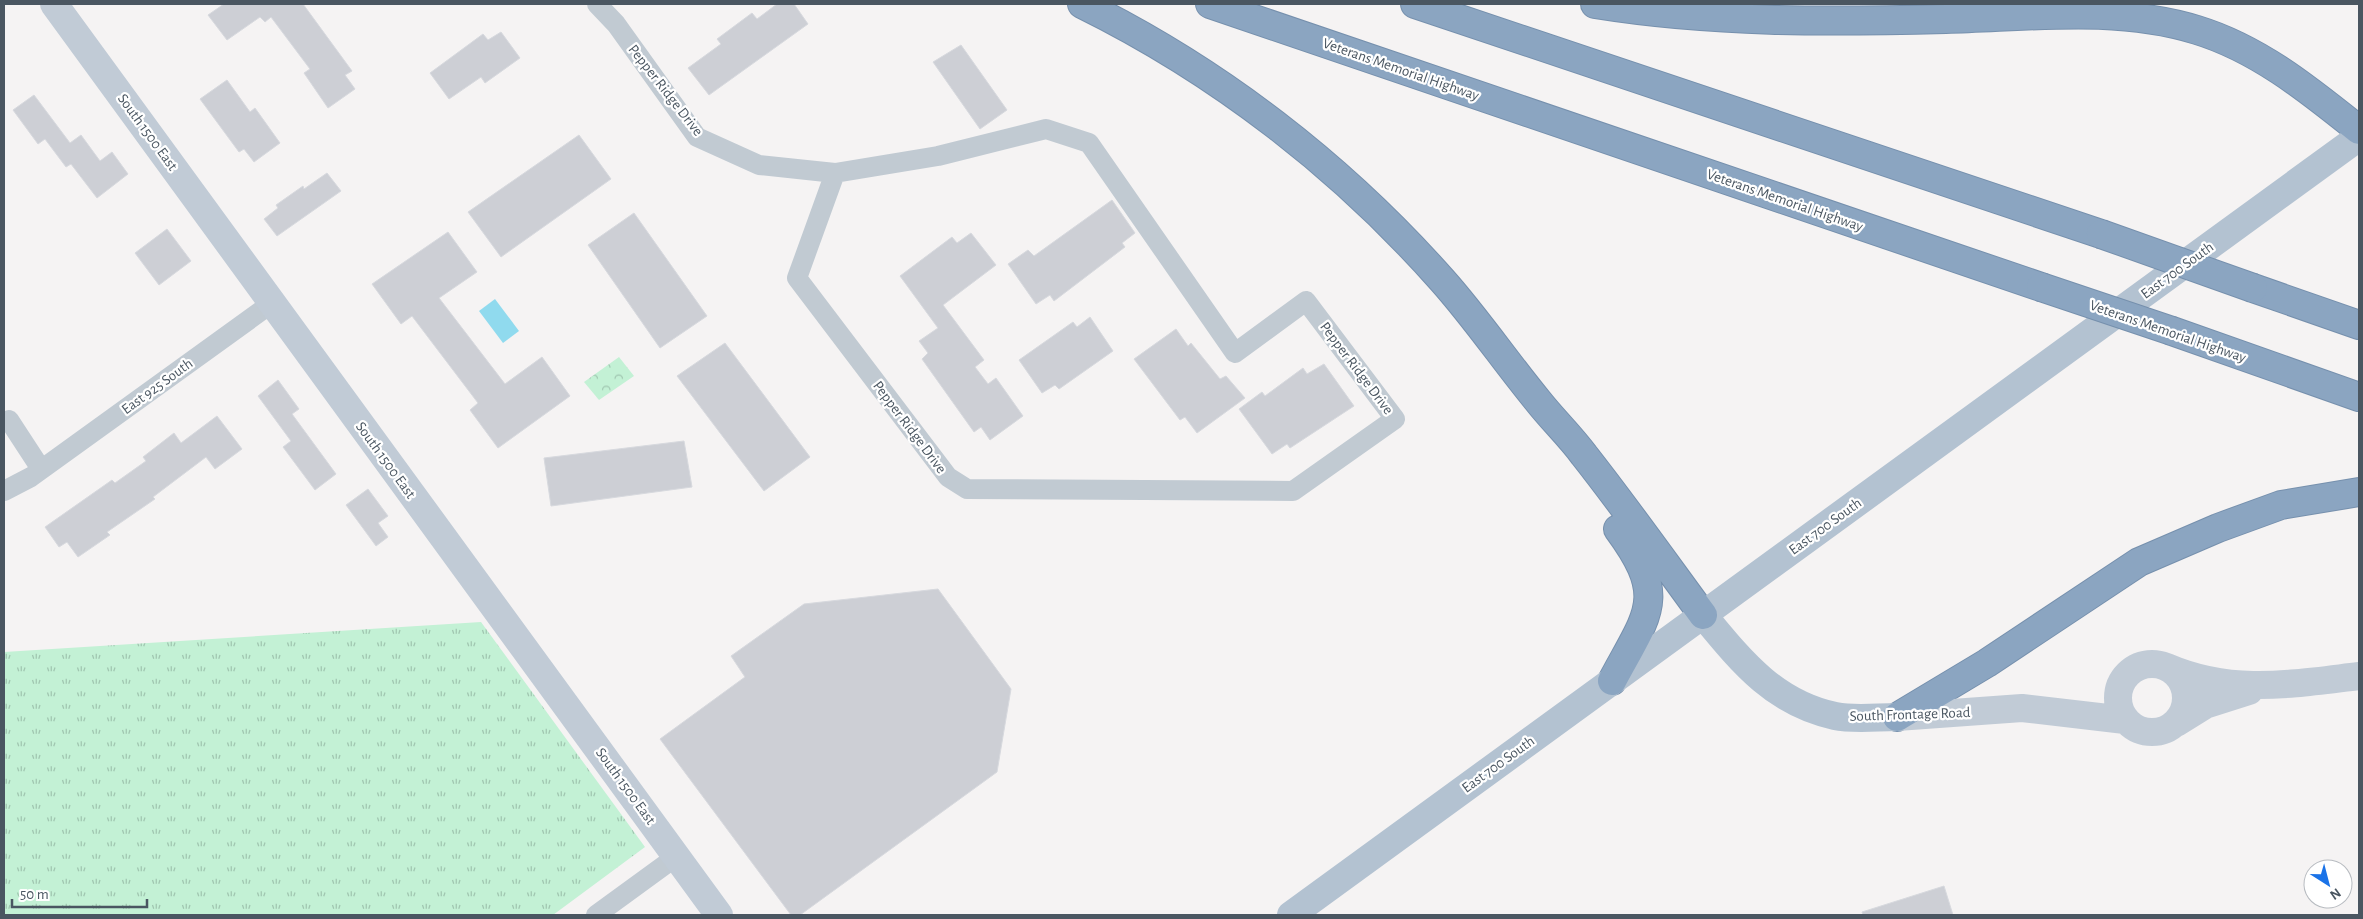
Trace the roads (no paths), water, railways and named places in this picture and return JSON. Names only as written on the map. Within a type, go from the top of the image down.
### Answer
[{"type":"highway","points":[[1082,4],[1148,39],[1222,85],[1290,136],[1336,174],[1397,231],[1442,280],[1538,401],[1586,457],[1703,615]]},
{"type":"highway","name":"Veterans Memorial Highway","points":[[1210,4],[2172,331],[2359,397]]},
{"type":"highway","points":[[1415,4],[2101,234],[2359,325]]},
{"type":"highway","points":[[1595,4],[1695,17],[1784,21],[2101,15],[2159,21],[2198,30],[2251,52],[2285,73],[2359,130]]},
{"type":"highway","points":[[1538,401],[1567,460],[1629,544],[1647,581],[1649,599],[1647,616],[1612,681]]},
{"type":"highway","points":[[1897,717],[1988,663],[2139,562],[2218,528],[2281,505],[2359,492]]},
{"type":"main road","name":"East 700 South","points":[[1291,915],[2359,137]]},
{"type":"main road","name":"South Frontage Road","points":[[1703,615],[1760,680],[1799,704],[1836,716],[1897,717]]},
{"type":"street","name":"South 1500 East","points":[[54,4],[719,915]]},
{"type":"street","name":"Pepper Ridge Drive","points":[[598,4],[616,24],[698,136],[759,165],[835,173],[938,156],[1046,129],[1089,143],[1235,353],[1306,301],[1395,419],[1293,492],[967,489],[948,477],[797,278],[835,173]]},
{"type":"street","name":"East 925 South","points":[[4,491],[42,469],[272,302]]},
{"type":"street","points":[[9,420],[42,469]]},
{"type":"street","name":"South Frontage Road","points":[[2265,686],[2205,706],[2156,732],[2144,732],[2134,728],[2125,720],[2119,710],[2117,699],[2119,687],[2125,677],[2134,669],[2144,665],[2155,664],[2200,680],[2217,683],[2265,686],[2359,676]]},
{"type":"street","points":[[2166,667],[2175,673],[2182,682],[2186,692],[2186,703],[2176,723]]},
{"type":"street","name":"South Frontage Road","points":[[1897,717],[2022,708],[2125,720]]},
{"type":"street","points":[[596,915],[677,856]]},
{"type":"water","points":[[495,299],[519,331],[503,343],[479,311]]}]
